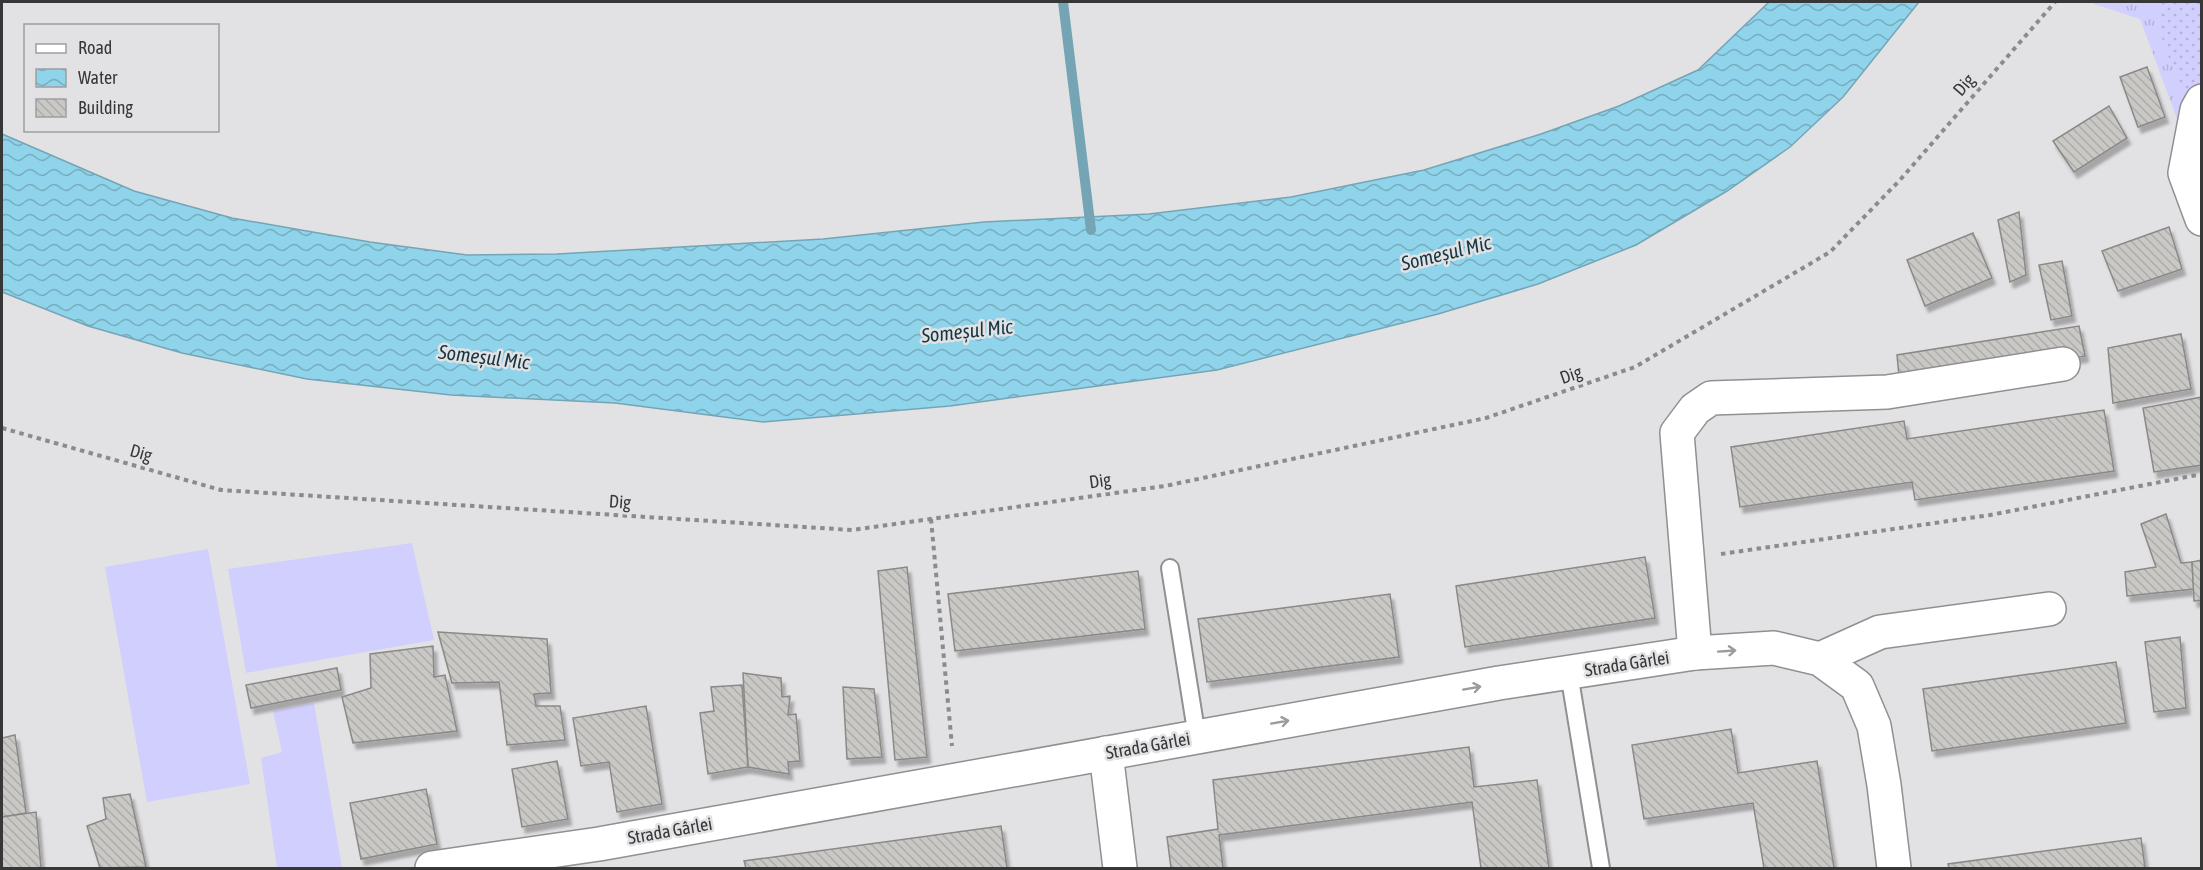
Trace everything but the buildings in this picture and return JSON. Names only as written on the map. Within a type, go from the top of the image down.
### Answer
[{"type":"street","points":[[2202,101],[2197,110],[2185,173],[2202,219]]},
{"type":"street","points":[[1695,653],[1677,433],[1695,409],[1711,398],[1887,392],[2062,364]]},
{"type":"street","points":[[1820,659],[1880,632],[2049,609]]},
{"type":"street","name":"Strada Gârlei","points":[[432,868],[599,844],[1499,683],[1695,653],[1774,648],[1820,659],[1857,686],[1874,726],[1894,868]]},
{"type":"street","points":[[1106,753],[1120,868]]},
{"type":"lane","points":[[1170,568],[1210,735]]},
{"type":"lane","points":[[1569,673],[1601,868]]},
{"type":"path","name":"Dig","points":[[2,428],[220,490],[852,530],[1165,486],[1486,418],[1635,367],[1830,252],[1900,180],[2055,2]]},
{"type":"path","points":[[1687,558],[1990,515],[2202,474]]},
{"type":"path","points":[[931,519],[955,780]]},
{"type":"green space","points":[[2088,2],[2201,2],[2201,183],[2140,19]]},
{"type":"green space","points":[[2159,2],[2201,2],[2201,133],[2163,44]]},
{"type":"green space","points":[[412,543],[434,640],[246,673],[228,569]]},
{"type":"green space","points":[[208,549],[250,784],[147,802],[105,567]]},
{"type":"green space","points":[[314,703],[342,868],[277,868],[261,758],[282,752],[273,711]]},
{"type":"water","name":"Someșul Mic","points":[[1769,2],[1919,2],[1843,97],[1790,147],[1727,191],[1636,245],[1538,284],[1438,314],[1217,370],[950,406],[763,422],[615,403],[451,395],[307,379],[182,353],[88,326],[2,292],[2,134],[134,191],[232,218],[370,242],[467,255],[557,254],[823,239],[984,222],[1149,214],[1291,197],[1424,170],[1541,134],[1619,106],[1698,70]]},
{"type":"waterway","points":[[1063,2],[1091,230]]}]
